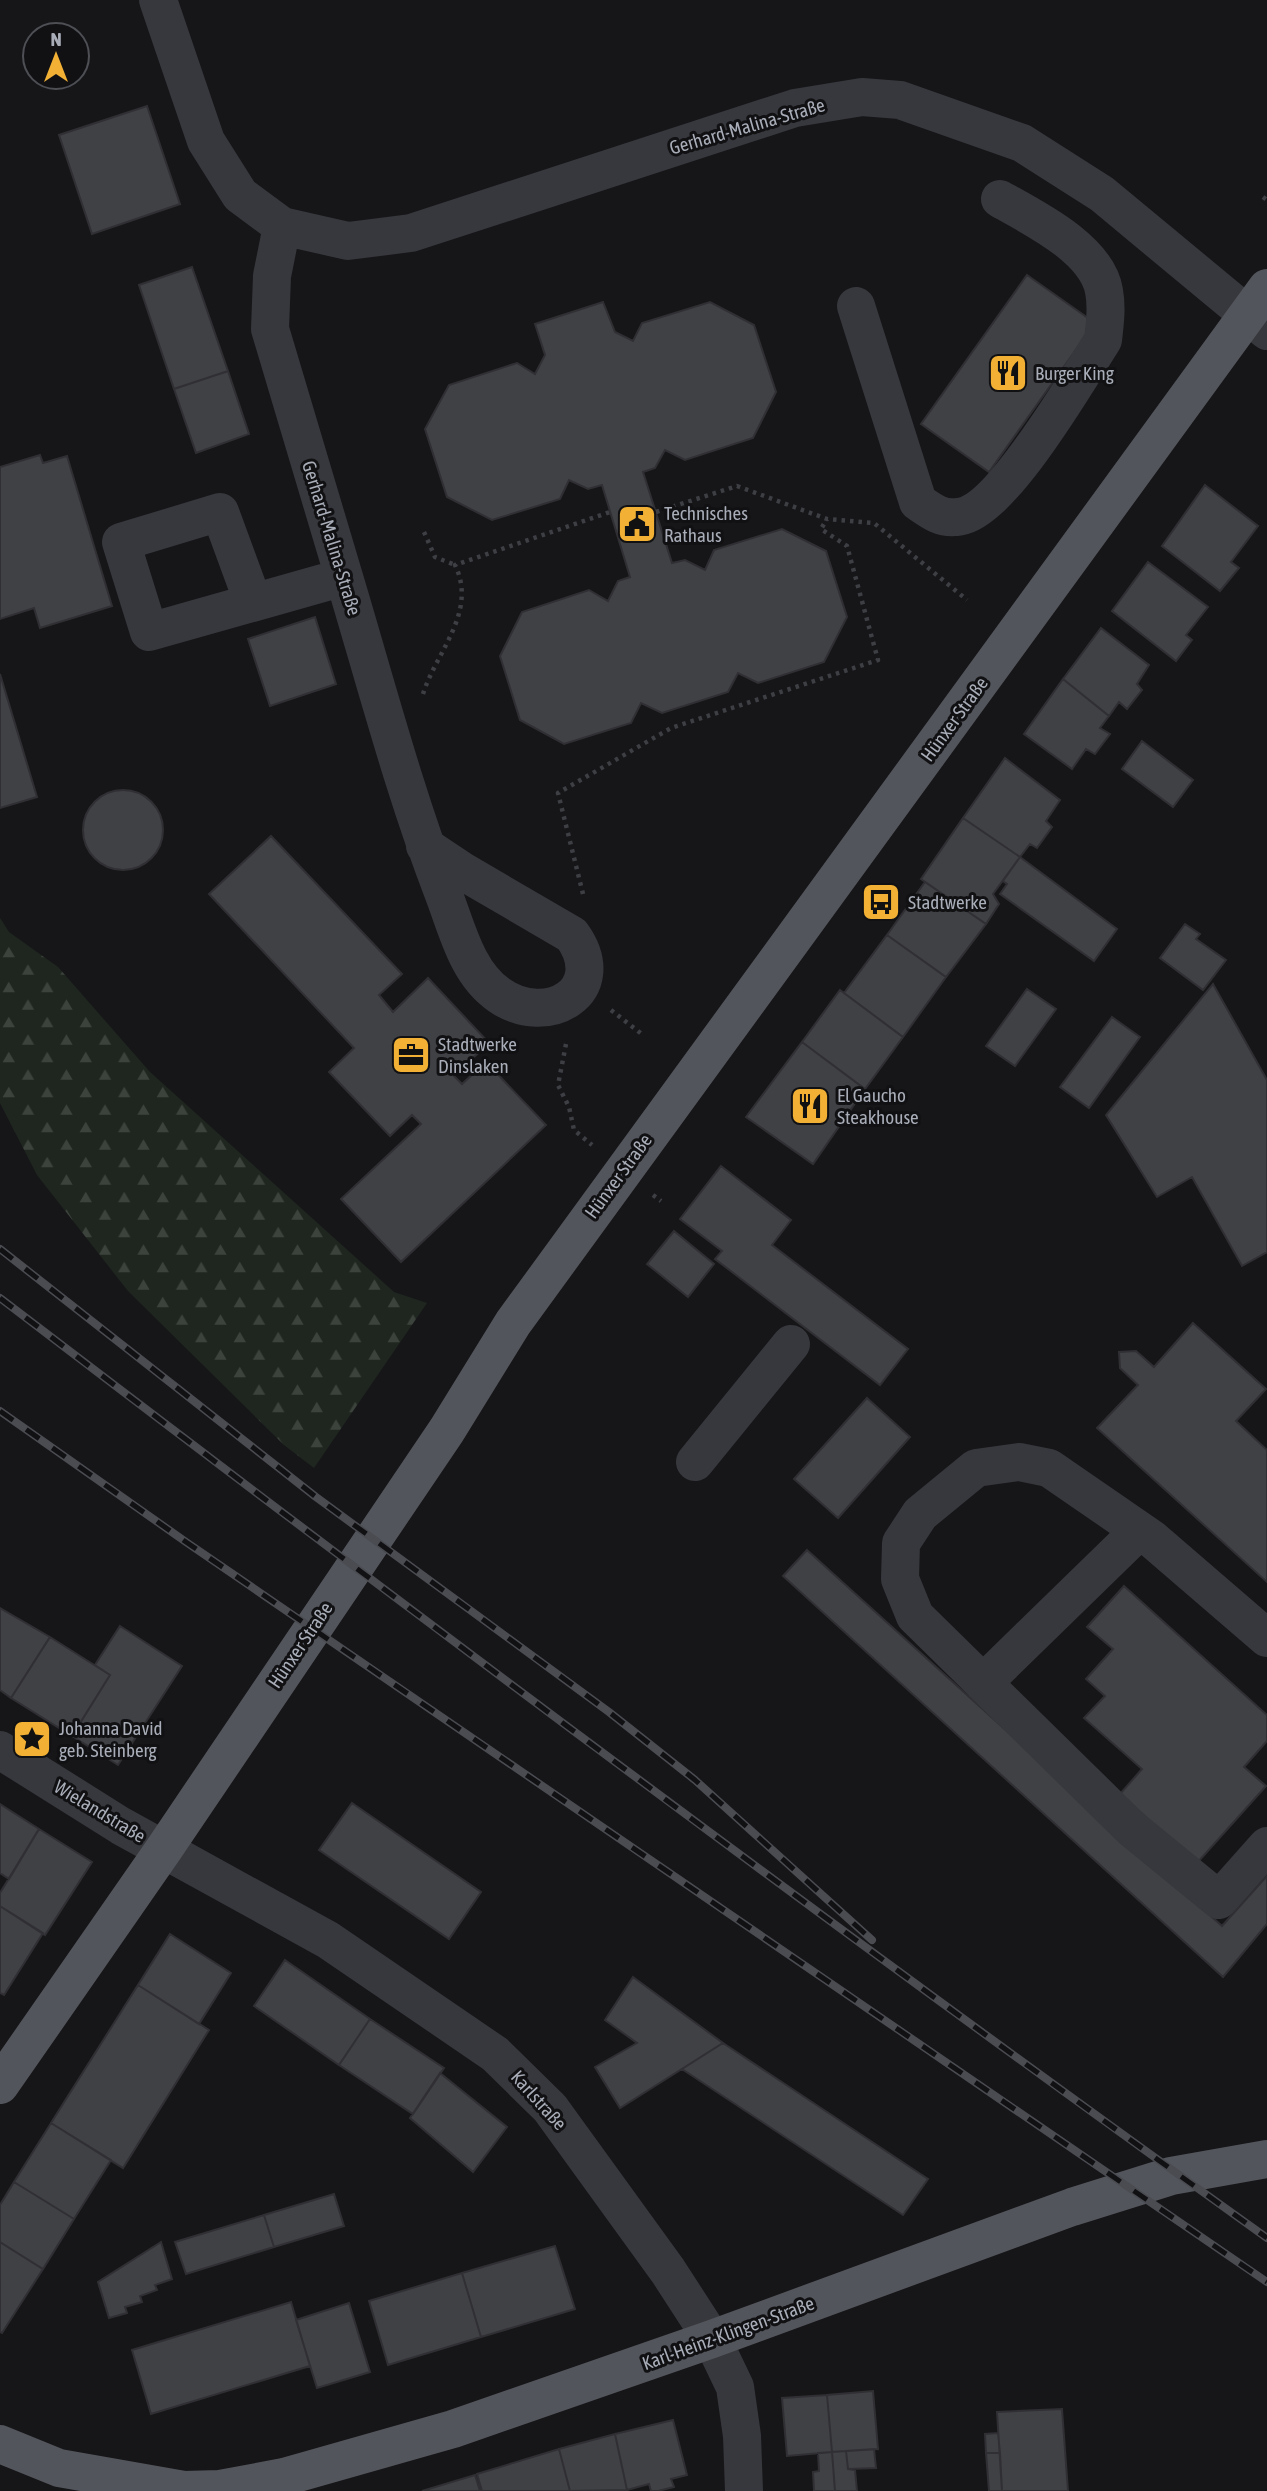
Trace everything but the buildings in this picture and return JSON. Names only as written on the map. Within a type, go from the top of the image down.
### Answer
[{"type":"main road","name":"Hünxer Straße","points":[[0,2085],[164,1849],[447,1430],[513,1322],[1261,311]]},
{"type":"main road","name":"Karl-Heinz-Klingen-Straße","points":[[0,2444],[59,2468],[183,2491],[220,2489],[284,2477],[404,2445],[712,2339],[1072,2207],[1171,2176],[1267,2159]]},
{"type":"street","name":"Gerhard-Malina-Straße","points":[[158,0],[206,141],[240,195],[282,226],[348,242],[411,233],[795,108],[862,97],[900,100],[1022,143],[1102,194],[1261,311]]},
{"type":"street","points":[[856,306],[918,502],[938,516],[960,518],[984,505],[1012,476],[1103,340],[1106,314],[1104,288],[1088,260],[1052,229],[1000,199]]},
{"type":"street","name":"Gerhard-Malina-Straße","points":[[282,226],[272,276],[270,330],[425,846],[468,958],[488,987],[503,998],[527,1007],[552,1008],[566,1001]]},
{"type":"street","points":[[253,602],[344,577]]},
{"type":"street","points":[[425,846],[572,935],[583,950],[587,967],[579,986],[566,1001]]},
{"type":"street","points":[[695,1462],[791,1344]]},
{"type":"street","points":[[1267,1638],[1139,1531],[1049,1468],[1019,1462],[976,1468],[920,1514],[901,1543],[900,1579],[915,1616],[1130,1828],[1219,1900],[1267,1846]]},
{"type":"street","points":[[983,1683],[1139,1531]]},
{"type":"street","name":"Wielandstraße","points":[[0,1751],[164,1849]]},
{"type":"street","name":"Karlstraße","points":[[164,1849],[328,1940],[495,2054],[550,2108],[668,2271],[712,2339],[735,2386],[742,2436],[744,2491]]},
{"type":"path","points":[[656,512],[737,486],[827,519],[874,523],[967,600]]},
{"type":"path","points":[[425,532],[435,557],[455,565],[610,512]]},
{"type":"path","points":[[572,935],[584,900],[558,793],[671,728],[878,660],[847,546],[821,529],[827,519]]},
{"type":"path","points":[[425,704],[422,692],[453,632],[464,584],[455,565]]},
{"type":"path","points":[[566,1001],[566,1052],[558,1085],[569,1107],[574,1129]]},
{"type":"green space","points":[[0,918],[9,932],[58,967],[150,1072],[394,1292],[427,1303],[314,1468],[284,1445],[128,1291],[37,1175],[0,1103]]},
{"type":"railway","points":[[0,1249],[316,1497],[609,1712],[695,1780],[872,1940]]},
{"type":"railway","points":[[0,1298],[630,1773],[1267,2238]]},
{"type":"railway","points":[[0,1411],[186,1542],[1267,2282]]},
{"type":"place","name":"Burger King","points":[[1008,373]]},
{"type":"place","name":"Technisches Rathaus","points":[[637,524]]},
{"type":"place","name":"Stadtwerke","points":[[881,902]]},
{"type":"place","name":"Stadtwerke Dinslaken","points":[[411,1055]]},
{"type":"place","name":"El Gaucho Steakhouse","points":[[810,1106]]},
{"type":"place","name":"Johanna David geb. Steinberg","points":[[32,1739]]}]
